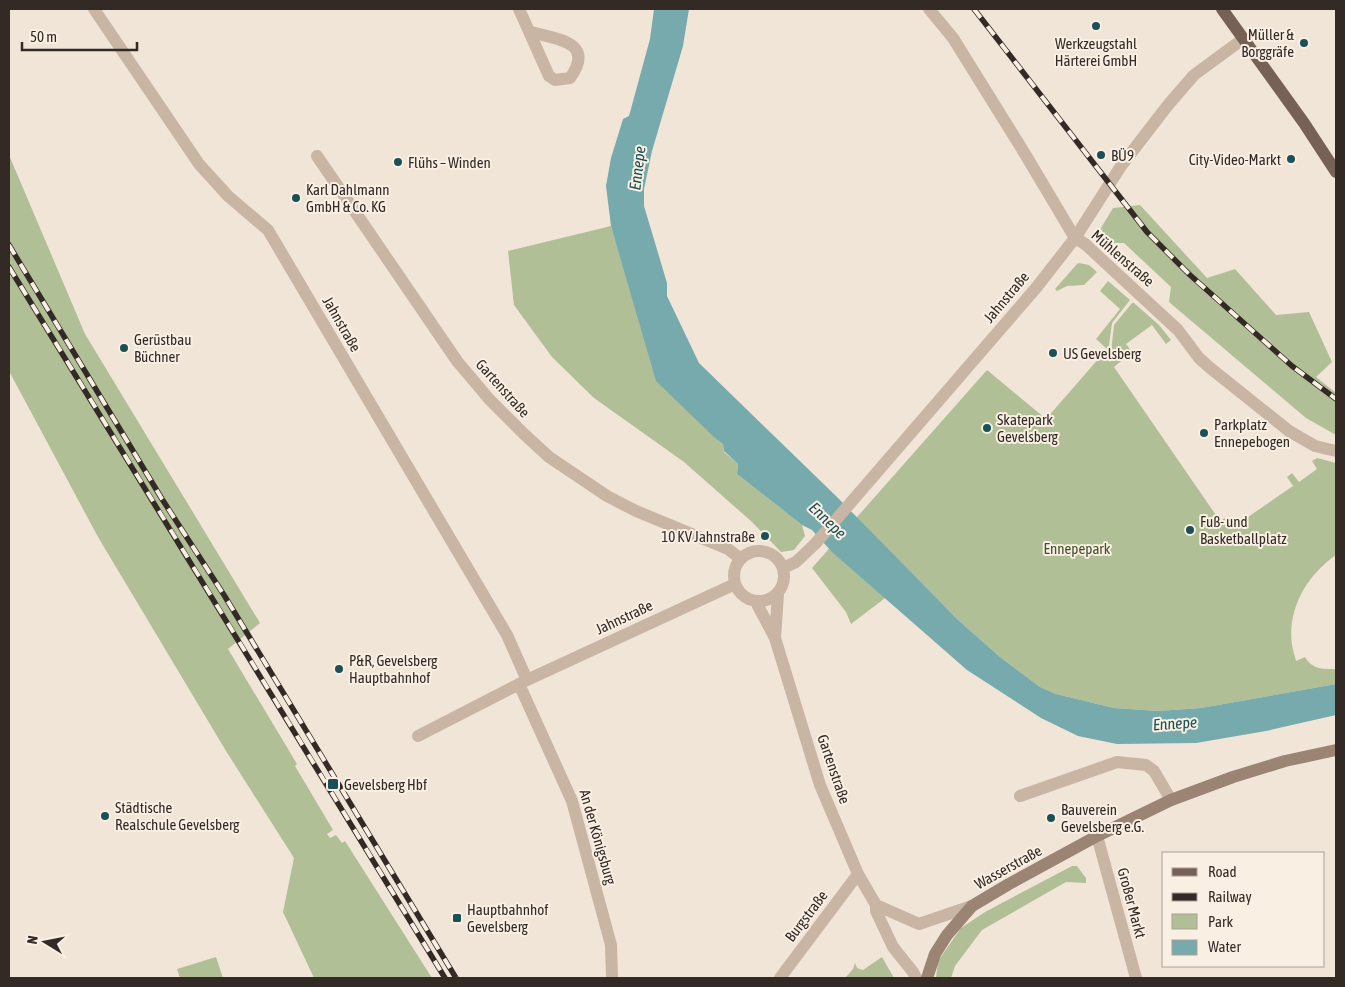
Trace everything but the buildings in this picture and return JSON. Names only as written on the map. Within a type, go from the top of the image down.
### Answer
[{"type":"main road","points":[[1222,9],[1304,123],[1336,172]]},
{"type":"main road","name":"Wasserstraße","points":[[927,978],[935,954],[947,935],[972,906],[1097,836],[1171,800],[1285,761],[1336,750]]},
{"type":"street","name":"Jahnstraße","points":[[94,9],[199,164],[228,196],[268,230],[507,635],[523,682]]},
{"type":"street","points":[[519,9],[531,32]]},
{"type":"street","name":"Mühlenstraße","points":[[929,9],[953,38],[1075,238],[1085,244],[1178,330],[1199,358],[1209,367],[1289,431],[1315,446],[1336,451]]},
{"type":"street","name":"Jahnstraße","points":[[783,568],[796,562],[815,544],[1030,296],[1075,238],[1121,166],[1168,105],[1194,75],[1243,39]]},
{"type":"street","name":"Gartenstraße","points":[[317,156],[457,361],[489,399],[524,434],[550,457],[607,496],[636,511],[728,549],[741,559]]},
{"type":"street","points":[[756,551],[773,555],[779,560],[783,568],[783,586],[772,599],[756,602],[747,599],[740,593],[735,584],[736,566],[741,559],[756,551]]},
{"type":"street","name":"Jahnstraße","points":[[418,736],[523,682],[735,584]]},
{"type":"street","name":"Gartenstraße","points":[[775,638],[778,594]]},
{"type":"street","name":"Gartenstraße","points":[[756,602],[775,638],[820,785],[858,874],[876,905],[876,911],[893,947],[916,978]]},
{"type":"street","name":"An der Königsburg","points":[[523,682],[572,801],[611,945],[612,978]]},
{"type":"street","points":[[1020,796],[1117,762],[1146,766],[1154,771],[1171,800]]},
{"type":"street","name":"Großer Markt","points":[[1097,836],[1136,978]]},
{"type":"street","name":"Burgstraße","points":[[780,978],[858,874]]},
{"type":"street","points":[[876,905],[919,924],[972,906]]},
{"type":"green space","points":[[9,155],[85,334],[260,623],[228,649],[297,764],[295,766],[333,830],[327,834],[330,838],[336,835],[342,843],[345,841],[432,978],[314,978],[283,912],[294,858],[226,751],[98,537],[9,371]]},
{"type":"green space","points":[[1140,205],[1207,278],[1235,269],[1276,315],[1309,312],[1332,362],[1316,377],[1336,393],[1336,435],[1306,418],[1169,302],[1171,287],[1124,243],[1107,243],[1101,228],[1113,208]]},
{"type":"green space","points":[[611,226],[624,268],[716,439],[723,444],[724,452],[738,464],[737,474],[802,525],[805,536],[794,550],[781,552],[752,522],[684,462],[594,398],[552,357],[514,305],[508,251]]},
{"type":"green space","points":[[1079,263],[1089,265],[1097,272],[1084,285],[1067,286],[1057,291],[1055,289]]},
{"type":"green space","name":"Ennepepark","points":[[1108,281],[1130,300],[1112,323],[1107,360],[1110,362],[1114,325],[1132,303],[1159,325],[1171,340],[1166,344],[1152,325],[1126,344],[1132,352],[1114,367],[1220,521],[1225,518],[1232,528],[1293,486],[1287,477],[1292,473],[1299,482],[1317,469],[1312,461],[1317,458],[1336,463],[1336,555],[1316,572],[1301,594],[1296,606],[1291,632],[1296,661],[1305,657],[1315,667],[1336,669],[1336,684],[1201,708],[1158,711],[1114,708],[1056,694],[1040,687],[1000,657],[957,619],[914,576],[851,624],[846,612],[812,568],[987,370],[1046,419],[1107,349],[1096,339],[1120,309],[1100,291]]},
{"type":"green space","points":[[1072,866],[1077,866],[1086,878],[1086,883],[1066,882],[982,930],[955,966],[951,978],[936,978],[938,961],[961,928],[985,912]]},
{"type":"green space","points":[[216,957],[223,978],[180,978],[177,969]]},
{"type":"green space","points":[[882,957],[894,978],[845,978],[853,969],[855,963],[857,968],[863,970]]},
{"type":"water","name":"Ennepe","points":[[654,9],[689,9],[683,46],[652,151],[644,189],[644,206],[667,283],[667,296],[699,363],[838,498],[957,619],[1000,657],[1040,687],[1056,694],[1114,708],[1158,711],[1201,708],[1336,684],[1336,715],[1266,731],[1196,743],[1117,744],[1078,736],[1041,718],[967,670],[832,552],[812,530],[802,525],[737,474],[738,464],[724,451],[723,444],[656,381],[611,226],[606,186],[611,158],[623,119],[629,116],[650,39]]},
{"type":"railway","points":[[974,9],[1147,232],[1190,275],[1292,366],[1336,399]]},
{"type":"railway","points":[[9,245],[162,499],[224,595],[456,978]]},
{"type":"railway","points":[[9,267],[445,978]]},
{"type":"place","name":"Werkzeugstahl Härterei GmbH","points":[[1096,26]]},
{"type":"place","name":"Müller & Borggräfe","points":[[1304,43]]},
{"type":"place","name":"BÜ9","points":[[1101,155]]},
{"type":"place","name":"City-Video-Markt","points":[[1291,159]]},
{"type":"place","name":"Flühs – Winden","points":[[398,162]]},
{"type":"place","name":"Karl Dahlmann GmbH & Co. KG","points":[[296,198]]},
{"type":"place","name":"Gerüstbau Büchner","points":[[124,348]]},
{"type":"place","name":"US Gevelsberg","points":[[1053,353]]},
{"type":"place","name":"Skatepark Gevelsberg","points":[[987,428]]},
{"type":"place","name":"Parkplatz Ennepebogen","points":[[1204,433]]},
{"type":"place","name":"Fuß- und Basketballplatz","points":[[1190,530]]},
{"type":"place","name":"10 KV Jahnstraße","points":[[765,536]]},
{"type":"place","name":"P&R, Gevelsberg Hauptbahnhof","points":[[339,669]]},
{"type":"place","name":"Gevelsberg Hbf","points":[[333,784]]},
{"type":"place","name":"Städtische Realschule Gevelsberg","points":[[105,816]]},
{"type":"place","name":"Bauverein Gevelsberg e.G.","points":[[1051,818]]},
{"type":"place","name":"Hauptbahnhof Gevelsberg","points":[[457,918]]}]
